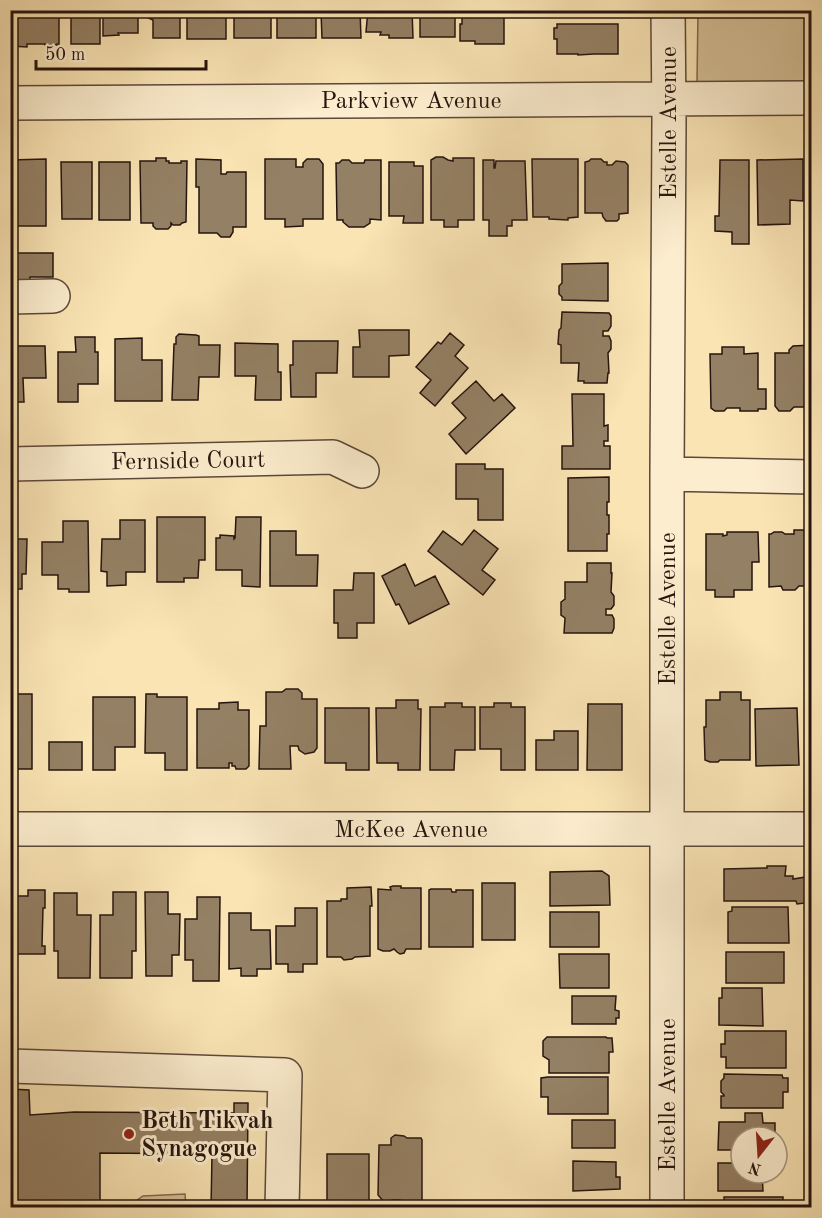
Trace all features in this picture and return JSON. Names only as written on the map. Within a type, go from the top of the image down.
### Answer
[{"type":"street","name":"Estelle Avenue","points":[[667,1208],[668,10]]},
{"type":"street","name":"Parkview Avenue","points":[[10,103],[812,98]]},
{"type":"street","points":[[10,297],[53,296]]},
{"type":"street","name":"Fernside Court","points":[[10,464],[333,457],[362,471]]},
{"type":"street","points":[[667,474],[812,477]]},
{"type":"street","name":"McKee Avenue","points":[[10,829],[812,829]]},
{"type":"street","points":[[10,1066],[285,1075],[282,1208]]},
{"type":"shaded area","points":[[698,11],[811,11],[811,81],[697,82]]},
{"type":"shaded area","points":[[185,1194],[186,1207],[127,1207],[143,1196]]},
{"type":"building","points":[[15,10],[59,10],[59,44],[10,46],[10,32],[14,32]]},
{"type":"building","points":[[71,10],[100,10],[100,44],[71,44]]},
{"type":"building","points":[[103,10],[138,10],[138,33],[103,36]]},
{"type":"building","points":[[144,10],[180,10],[180,38],[153,38],[153,20],[144,16]]},
{"type":"building","points":[[187,10],[226,10],[226,39],[187,39]]},
{"type":"building","points":[[234,10],[271,10],[271,38],[234,38]]},
{"type":"building","points":[[279,10],[316,10],[316,38],[277,38],[277,12],[279,13]]},
{"type":"building","points":[[323,10],[360,10],[361,38],[322,38],[321,12]]},
{"type":"building","points":[[368,10],[412,10],[413,38],[389,38],[389,35],[380,35],[381,32],[366,32]]},
{"type":"building","points":[[420,10],[455,10],[455,37],[420,37]]},
{"type":"building","points":[[462,10],[504,10],[504,44],[475,44],[475,41],[460,41]]},
{"type":"building","points":[[575,10],[609,10],[609,16],[575,16]]},
{"type":"building","points":[[557,24],[618,24],[618,54],[557,54],[554,28],[557,28]]},
{"type":"building","points":[[810,154],[812,154],[812,221],[810,221]]},
{"type":"building","points":[[436,157],[453,161],[453,158],[474,158],[474,220],[458,220],[458,227],[444,227],[444,220],[431,220],[431,160]]},
{"type":"building","points":[[156,158],[166,158],[169,163],[187,161],[186,222],[180,225],[171,223],[168,229],[156,229],[153,223],[141,223],[140,161],[156,161]]},
{"type":"building","points":[[46,159],[46,226],[12,226],[12,232],[10,232],[10,160]]},
{"type":"building","points":[[196,159],[221,160],[221,174],[246,172],[246,227],[233,227],[230,237],[221,237],[217,233],[199,233],[199,187],[196,187]]},
{"type":"building","points":[[265,159],[296,159],[296,167],[303,167],[307,159],[319,159],[323,164],[323,219],[303,219],[303,226],[285,227],[285,219],[265,219]]},
{"type":"building","points":[[532,159],[578,159],[578,217],[568,218],[568,220],[533,217]]},
{"type":"building","points":[[591,159],[601,159],[607,162],[607,165],[612,165],[616,161],[625,162],[628,165],[628,213],[619,214],[617,221],[606,221],[602,213],[585,213],[585,162]]},
{"type":"building","points":[[803,159],[803,201],[790,200],[790,224],[758,225],[757,160]]},
{"type":"building","points":[[342,160],[364,163],[365,160],[381,160],[381,220],[370,219],[370,223],[364,227],[349,227],[343,220],[337,220],[336,163]]},
{"type":"building","points":[[483,160],[494,160],[494,168],[496,161],[525,161],[527,220],[512,220],[512,226],[507,226],[507,236],[489,236],[489,220],[483,220]]},
{"type":"building","points":[[720,160],[749,160],[749,244],[732,244],[732,232],[715,231],[715,216],[719,216]]},
{"type":"building","points":[[61,162],[92,162],[92,219],[62,219]]},
{"type":"building","points":[[99,162],[130,162],[130,220],[99,220]]},
{"type":"building","points":[[389,162],[414,162],[414,166],[423,166],[423,223],[403,223],[404,216],[389,216]]},
{"type":"building","points":[[10,253],[53,253],[53,277],[30,277],[30,282],[10,284]]},
{"type":"building","points":[[608,263],[608,301],[562,300],[559,286],[562,283],[562,264]]},
{"type":"building","points":[[562,312],[609,313],[611,316],[611,326],[608,331],[603,331],[603,336],[609,336],[611,341],[611,349],[608,353],[607,383],[578,381],[579,363],[561,363],[561,345],[558,344]]},
{"type":"building","points":[[359,330],[409,330],[409,355],[389,356],[389,377],[353,377],[353,347],[360,347]]},
{"type":"building","points":[[450,333],[464,345],[455,356],[468,368],[435,406],[420,393],[431,380],[416,367],[438,342],[441,344]]},
{"type":"building","points":[[179,334],[199,336],[199,345],[220,345],[219,377],[199,377],[198,400],[172,400],[174,344]]},
{"type":"building","points":[[75,337],[95,337],[95,352],[98,352],[98,384],[78,384],[78,402],[58,402],[58,352],[76,352]]},
{"type":"building","points":[[142,338],[142,360],[162,360],[162,401],[115,401],[115,339]]},
{"type":"building","points":[[293,341],[338,341],[337,373],[316,373],[316,397],[291,397],[290,365],[293,365]]},
{"type":"building","points":[[235,343],[278,344],[281,400],[255,400],[256,376],[235,376]]},
{"type":"building","points":[[812,345],[812,410],[806,407],[794,407],[790,411],[779,411],[775,406],[775,353],[789,353],[793,346]]},
{"type":"building","points":[[10,346],[45,346],[46,378],[23,378],[24,402],[10,402]]},
{"type":"building","points":[[722,347],[744,347],[744,354],[758,353],[758,389],[766,389],[766,409],[740,411],[740,408],[727,408],[724,411],[715,411],[711,408],[710,354],[722,354]]},
{"type":"building","points":[[476,381],[494,401],[502,394],[515,408],[466,454],[449,434],[466,418],[452,403]]},
{"type":"building","points":[[572,394],[604,394],[604,426],[608,425],[608,441],[604,441],[604,446],[610,446],[610,469],[562,469],[562,446],[573,446]]},
{"type":"building","points":[[456,464],[485,464],[485,469],[503,469],[503,520],[478,520],[478,499],[456,499]]},
{"type":"building","points":[[609,477],[607,551],[568,551],[568,478]]},
{"type":"building","points":[[157,517],[205,517],[205,560],[199,560],[198,578],[184,578],[184,582],[157,582]]},
{"type":"building","points":[[236,517],[261,517],[260,587],[242,586],[242,570],[216,570],[216,538],[220,538],[220,535],[235,538]]},
{"type":"building","points":[[120,520],[145,520],[145,572],[126,572],[126,585],[107,586],[107,572],[101,571],[102,539],[120,539]]},
{"type":"building","points":[[63,521],[88,521],[89,592],[69,592],[69,589],[58,589],[58,575],[42,575],[42,542],[63,542]]},
{"type":"building","points":[[474,530],[498,549],[482,570],[495,580],[483,595],[428,551],[443,531],[462,545]]},
{"type":"building","points":[[794,530],[812,530],[812,586],[799,586],[795,590],[783,590],[781,586],[769,587],[769,534],[782,532],[794,534]]},
{"type":"building","points":[[270,531],[296,531],[296,555],[318,555],[317,586],[270,586]]},
{"type":"building","points":[[727,532],[758,532],[759,562],[752,562],[752,590],[734,590],[734,597],[715,597],[715,590],[706,590],[706,534],[723,534],[723,536],[727,535]]},
{"type":"building","points":[[10,539],[27,539],[26,574],[22,574],[22,589],[10,589]]},
{"type":"building","points":[[587,563],[611,563],[611,592],[614,596],[614,605],[611,609],[606,609],[606,615],[612,615],[614,619],[612,633],[564,633],[565,618],[561,615],[561,602],[565,599],[565,582],[587,582]]},
{"type":"building","points":[[405,564],[415,586],[435,576],[449,604],[409,624],[399,604],[396,605],[382,576]]},
{"type":"building","points":[[354,573],[374,573],[374,623],[357,623],[357,638],[338,638],[338,623],[334,623],[334,590],[353,590]]},
{"type":"building","points":[[286,689],[298,689],[302,693],[302,699],[317,699],[317,748],[314,752],[305,754],[299,750],[298,746],[290,746],[291,769],[259,769],[260,726],[266,726],[266,692],[282,692]]},
{"type":"building","points":[[720,692],[741,692],[741,700],[750,700],[750,760],[710,762],[705,760],[706,700],[720,700]]},
{"type":"building","points":[[10,694],[32,694],[32,769],[10,769]]},
{"type":"building","points":[[146,694],[157,694],[157,697],[187,697],[187,770],[165,770],[165,753],[145,753]]},
{"type":"building","points":[[93,697],[135,697],[135,747],[115,747],[115,770],[93,770]]},
{"type":"building","points":[[396,700],[418,700],[418,709],[421,709],[420,770],[398,770],[398,763],[377,763],[376,708],[396,708]]},
{"type":"building","points":[[238,702],[238,710],[249,710],[249,766],[246,769],[236,769],[232,763],[229,763],[229,768],[197,768],[197,709],[219,709],[219,703]]},
{"type":"building","points":[[445,703],[462,703],[462,707],[475,707],[475,750],[455,750],[454,770],[430,770],[430,707],[445,707]]},
{"type":"building","points":[[494,703],[511,703],[511,707],[525,707],[525,770],[501,770],[501,749],[480,749],[480,707],[494,707]]},
{"type":"building","points":[[588,704],[622,704],[622,770],[587,770]]},
{"type":"building","points":[[325,708],[369,708],[369,770],[346,770],[346,763],[325,763]]},
{"type":"building","points":[[797,708],[799,765],[756,766],[755,709]]},
{"type":"building","points":[[807,712],[812,712],[812,765],[808,765]]},
{"type":"building","points":[[554,731],[578,731],[578,770],[536,770],[536,740],[554,740]]},
{"type":"building","points":[[49,742],[82,742],[82,770],[49,770]]},
{"type":"building","points":[[767,866],[786,866],[785,876],[793,876],[793,879],[812,876],[812,902],[797,904],[796,901],[724,901],[724,869],[767,868]]},
{"type":"building","points":[[602,871],[609,876],[610,905],[550,906],[550,872]]},
{"type":"building","points":[[482,883],[515,883],[515,940],[482,940]]},
{"type":"building","points":[[371,887],[370,956],[344,960],[341,957],[327,957],[327,901],[347,899],[347,888]]},
{"type":"building","points":[[390,887],[421,888],[421,949],[406,949],[400,954],[394,949],[383,951],[378,949],[378,889],[391,890]]},
{"type":"building","points":[[451,889],[452,892],[473,890],[473,947],[429,947],[429,890]]},
{"type":"building","points":[[28,890],[45,890],[42,946],[45,946],[45,954],[10,954],[10,892],[15,892],[16,896],[28,896]]},
{"type":"building","points":[[113,892],[136,892],[136,951],[132,951],[132,978],[100,978],[100,915],[113,915]]},
{"type":"building","points":[[145,892],[168,892],[168,914],[180,914],[179,955],[172,955],[172,976],[146,976]]},
{"type":"building","points":[[54,893],[77,893],[77,915],[91,915],[90,978],[58,978],[58,951],[54,951]]},
{"type":"building","points":[[197,897],[220,897],[219,981],[193,981],[193,960],[185,960],[185,919],[197,919]]},
{"type":"building","points":[[732,907],[788,907],[789,943],[728,943],[728,912],[732,911]]},
{"type":"building","points":[[295,908],[317,908],[317,964],[303,964],[303,972],[288,972],[288,964],[276,964],[276,926],[295,926]]},
{"type":"building","points":[[550,912],[599,912],[599,947],[550,947]]},
{"type":"building","points":[[229,913],[251,913],[251,930],[270,930],[271,969],[257,969],[257,976],[241,976],[241,968],[229,969]]},
{"type":"building","points":[[726,952],[784,952],[784,983],[726,983]]},
{"type":"building","points":[[559,954],[609,954],[609,988],[560,988]]},
{"type":"building","points":[[722,988],[762,988],[763,1026],[719,1025],[719,998],[722,998]]},
{"type":"building","points":[[572,996],[616,996],[615,1010],[619,1011],[619,1018],[616,1018],[616,1024],[572,1024]]},
{"type":"building","points":[[725,1031],[786,1031],[786,1068],[726,1068],[726,1057],[721,1057],[721,1044],[725,1044]]},
{"type":"building","points":[[547,1037],[612,1038],[613,1052],[609,1052],[609,1073],[549,1073],[549,1060],[543,1056],[543,1041]]},
{"type":"building","points":[[724,1074],[782,1075],[783,1078],[788,1078],[788,1092],[783,1092],[783,1108],[721,1108],[721,1096],[724,1095],[721,1092],[721,1081]]},
{"type":"building","points":[[608,1077],[608,1114],[548,1114],[548,1097],[541,1097],[541,1078]]},
{"type":"building","name":"Beth Tikvah Synagogue","points":[[10,1089],[29,1090],[30,1115],[74,1112],[234,1113],[234,1103],[248,1103],[247,1208],[211,1208],[212,1154],[100,1153],[100,1208],[10,1208]]},
{"type":"building","points":[[745,1113],[762,1113],[763,1123],[775,1123],[775,1125],[729,1125],[729,1150],[718,1150],[719,1122],[745,1122]]},
{"type":"building","points":[[572,1120],[615,1120],[615,1148],[572,1148]]},
{"type":"building","points":[[395,1135],[422,1140],[422,1208],[400,1208],[400,1200],[384,1202],[378,1195],[379,1145],[391,1145],[391,1138]]},
{"type":"building","points":[[327,1154],[369,1154],[368,1208],[328,1208]]},
{"type":"building","points":[[573,1161],[616,1162],[616,1177],[620,1177],[620,1189],[573,1191]]},
{"type":"building","points":[[718,1163],[729,1163],[729,1185],[763,1185],[763,1191],[718,1191]]},
{"type":"building","points":[[724,1197],[783,1197],[783,1208],[722,1208]]},
{"type":"building","points":[[572,1203],[616,1203],[616,1208],[572,1208]]},
{"type":"place","name":"Beth Tikvah Synagogue","points":[[129,1134]]}]
